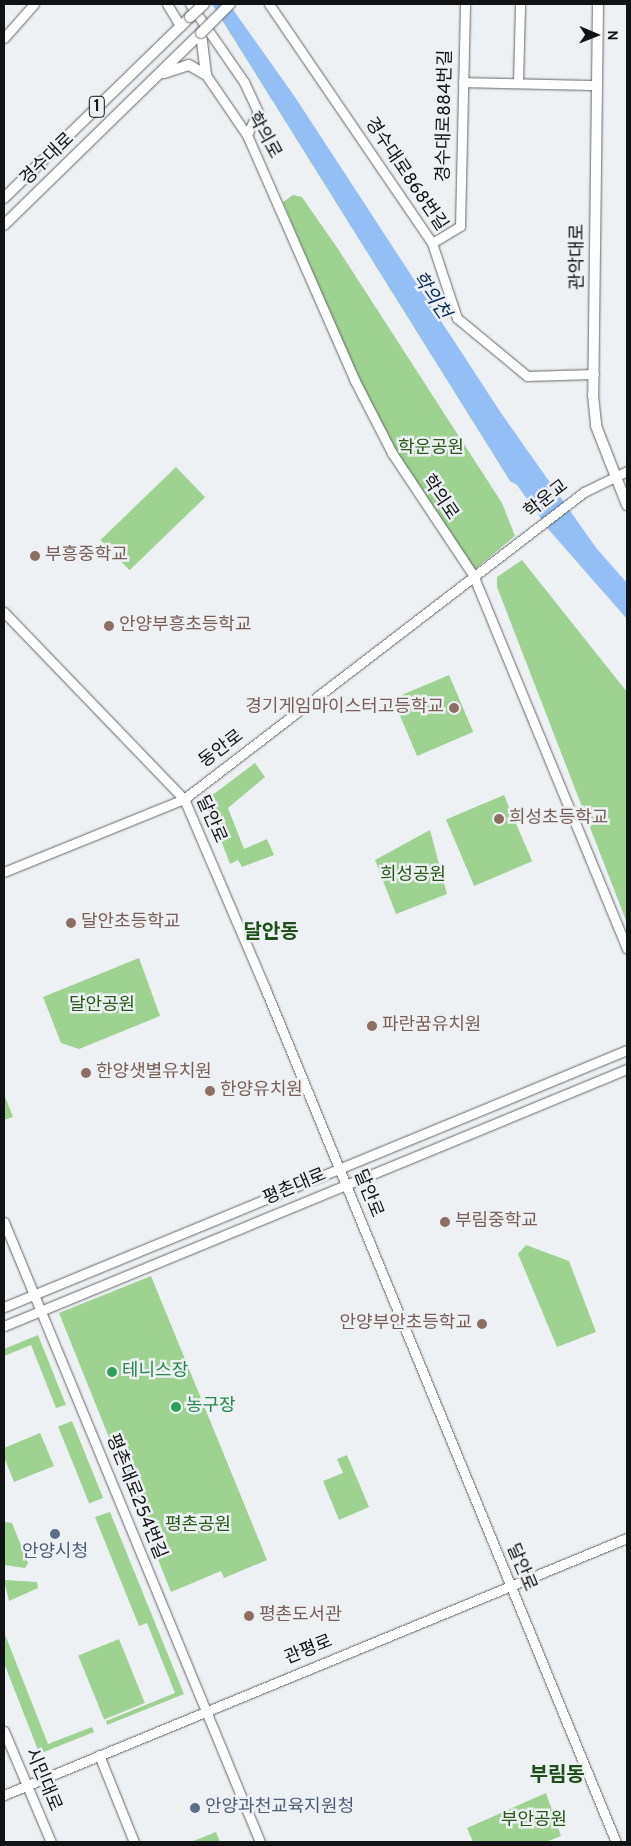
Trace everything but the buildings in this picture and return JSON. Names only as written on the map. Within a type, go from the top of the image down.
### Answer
[{"type":"main road","name":"경수대로","points":[[4,198],[204,4]]},
{"type":"main road","name":"1","points":[[201,33],[230,4]]},
{"type":"main road","name":"관악대로","points":[[598,4],[594,374],[596,426],[614,476],[627,505]]},
{"type":"main road","name":"경수대로","points":[[4,226],[201,33]]},
{"type":"main road","points":[[201,33],[206,75]]},
{"type":"main road","points":[[161,74],[188,65],[206,75]]},
{"type":"street","points":[[4,38],[34,4]]},
{"type":"street","points":[[167,4],[180,26]]},
{"type":"street","points":[[190,4],[244,82],[258,112],[246,135]]},
{"type":"street","name":"경수대로868번길","points":[[269,4],[432,243],[457,318],[527,376],[594,374]]},
{"type":"street","name":"경수대로884번길","points":[[432,243],[460,226],[465,4]]},
{"type":"street","points":[[518,82],[520,4]]},
{"type":"street","name":"학의로","points":[[206,75],[246,135],[355,380],[382,434],[406,478],[473,575],[627,948]]},
{"type":"street","points":[[463,82],[596,85]]},
{"type":"street","points":[[614,476],[627,470]]},
{"type":"street","name":"학운교","points":[[529,534],[584,492],[614,476]]},
{"type":"street","name":"동안로","points":[[4,872],[184,799],[473,575],[529,534]]},
{"type":"street","name":"달안로","points":[[4,612],[184,799],[339,1167],[616,1842]]},
{"type":"street","name":"평촌대로","points":[[4,1307],[339,1167],[627,1050]]},
{"type":"street","name":"평촌대로","points":[[4,1326],[627,1069]]},
{"type":"street","name":"평촌대로254번길","points":[[4,1222],[260,1842]]},
{"type":"street","name":"관평로","points":[[4,1794],[627,1538]]},
{"type":"street","name":"시민대로","points":[[4,1731],[51,1842]]},
{"type":"street","points":[[99,1755],[134,1842]]},
{"type":"green space","name":"학운공원","points":[[293,195],[302,197],[338,249],[502,503],[515,536],[474,570],[402,461],[358,379],[283,202]]},
{"type":"green space","points":[[176,467],[205,497],[130,570],[100,540]]},
{"type":"green space","points":[[522,560],[627,692],[627,923],[497,587],[497,577]]},
{"type":"green space","points":[[449,675],[473,732],[417,756],[393,699]]},
{"type":"green space","points":[[255,763],[265,777],[228,808],[244,849],[267,839],[274,855],[242,867],[238,860],[230,864],[208,806],[214,805],[215,798],[211,796]]},
{"type":"green space","points":[[504,795],[532,861],[474,886],[446,820]]},
{"type":"green space","name":"희성공원","points":[[430,830],[447,894],[396,914],[375,860]]},
{"type":"green space","name":"달안공원","points":[[139,958],[160,1016],[79,1049],[61,1043],[43,997]]},
{"type":"green space","points":[[4,1094],[13,1117],[4,1120]]},
{"type":"green space","points":[[526,1245],[569,1261],[596,1332],[557,1347],[518,1254]]},
{"type":"green space","name":"평촌공원","points":[[151,1276],[267,1560],[224,1578],[221,1571],[171,1592],[59,1313]]},
{"type":"green space","points":[[38,1335],[66,1405],[56,1408],[31,1345],[4,1356],[4,1349]]},
{"type":"green space","points":[[72,1421],[103,1498],[89,1504],[58,1427]]},
{"type":"green space","points":[[40,1433],[54,1466],[14,1482],[4,1457],[4,1448]]},
{"type":"green space","points":[[347,1455],[369,1507],[339,1520],[323,1481],[343,1473],[337,1459]]},
{"type":"green space","points":[[110,1512],[184,1694],[107,1725],[106,1721],[175,1693],[147,1623],[139,1626],[95,1517]]},
{"type":"green space","points":[[5,1522],[12,1523],[28,1563],[25,1568],[4,1565]]},
{"type":"green space","points":[[4,1580],[37,1582],[38,1588],[9,1601]]},
{"type":"green space","points":[[4,1632],[48,1744],[92,1727],[94,1732],[44,1752],[38,1750],[4,1663]]},
{"type":"green space","points":[[119,1639],[145,1703],[104,1719],[78,1655]]},
{"type":"green space","name":"부안공원","points":[[546,1793],[561,1836],[546,1842],[473,1842],[467,1828]]},
{"type":"green space","points":[[216,1832],[220,1842],[191,1842]]},
{"type":"water","name":"학의천","points":[[212,4],[229,4],[295,97],[501,413],[597,549],[627,583],[627,619],[549,530],[517,485],[510,481]]},
{"type":"place","name":"부흥중학교","points":[[35,556]]},
{"type":"place","name":"안양부흥초등학교","points":[[109,626]]},
{"type":"place","name":"경기게임마이스터고등학교","points":[[454,708]]},
{"type":"place","name":"희성초등학교","points":[[499,819]]},
{"type":"place","name":"달안초등학교","points":[[71,923]]},
{"type":"place","name":"파란꿈유치원","points":[[372,1026]]},
{"type":"place","name":"한양샛별유치원","points":[[86,1073]]},
{"type":"place","name":"한양유치원","points":[[210,1091]]},
{"type":"place","name":"부림중학교","points":[[445,1222]]},
{"type":"place","name":"안양부안초등학교","points":[[482,1324]]},
{"type":"place","name":"테니스장","points":[[112,1372]]},
{"type":"place","name":"농구장","points":[[176,1407]]},
{"type":"place","name":"안양시청","points":[[55,1534]]},
{"type":"place","name":"평촌도서관","points":[[249,1616]]},
{"type":"place","name":"안양과천교육지원청","points":[[195,1808]]},
{"type":"district","name":"달안동","points":[[271,933]]},
{"type":"district","name":"부림동","points":[[557,1776]]}]
